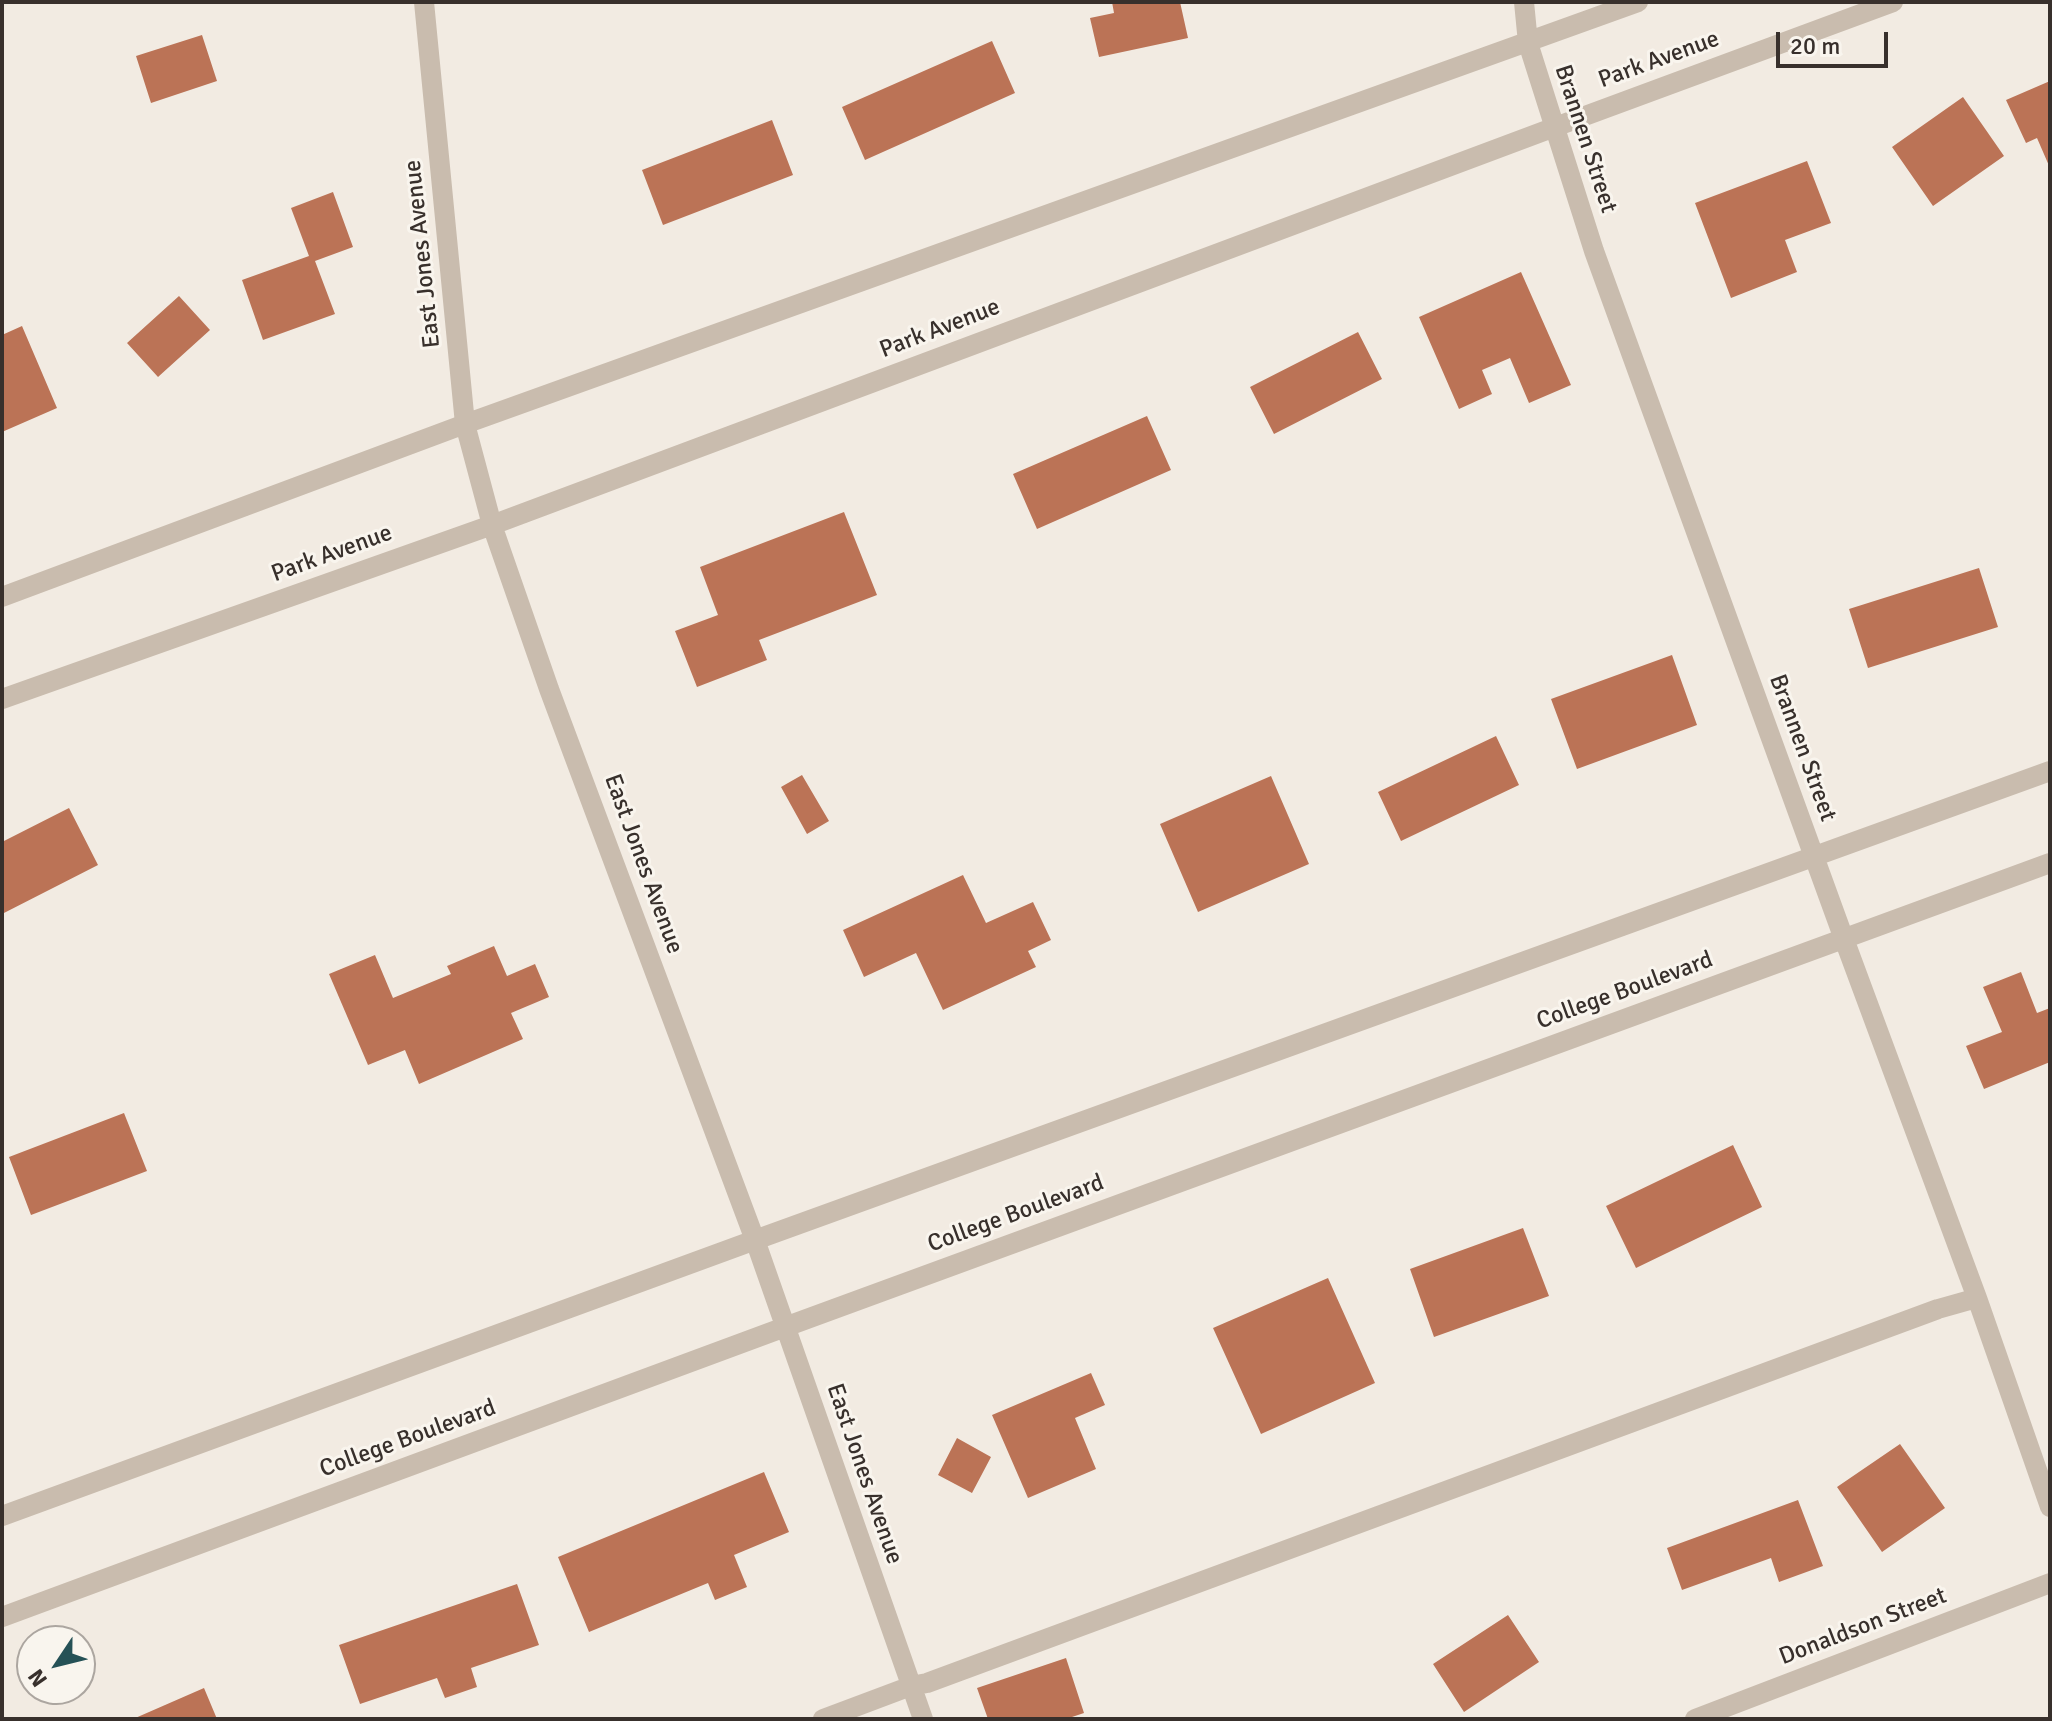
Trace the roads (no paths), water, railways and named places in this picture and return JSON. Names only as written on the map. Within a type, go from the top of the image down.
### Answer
[{"type":"street","name":"East Jones Avenue","points":[[424,2],[465,424],[492,525],[549,689],[755,1240],[923,1719]]},
{"type":"street","name":"Brannen Street","points":[[1524,2],[1528,43],[1594,251],[1977,1298],[2050,1507]]},
{"type":"street","points":[[2,597],[465,424],[1638,2]]},
{"type":"street","name":"Park Avenue","points":[[2,699],[492,525],[1893,2]]},
{"type":"street","points":[[2,1516],[2050,771]]},
{"type":"street","name":"College Boulevard","points":[[2,1617],[2050,863]]},
{"type":"street","points":[[823,1719],[911,1686],[942,1678],[1938,1309],[1977,1298]]},
{"type":"street","name":"Donaldson Street","points":[[1695,1719],[2050,1583]]}]
